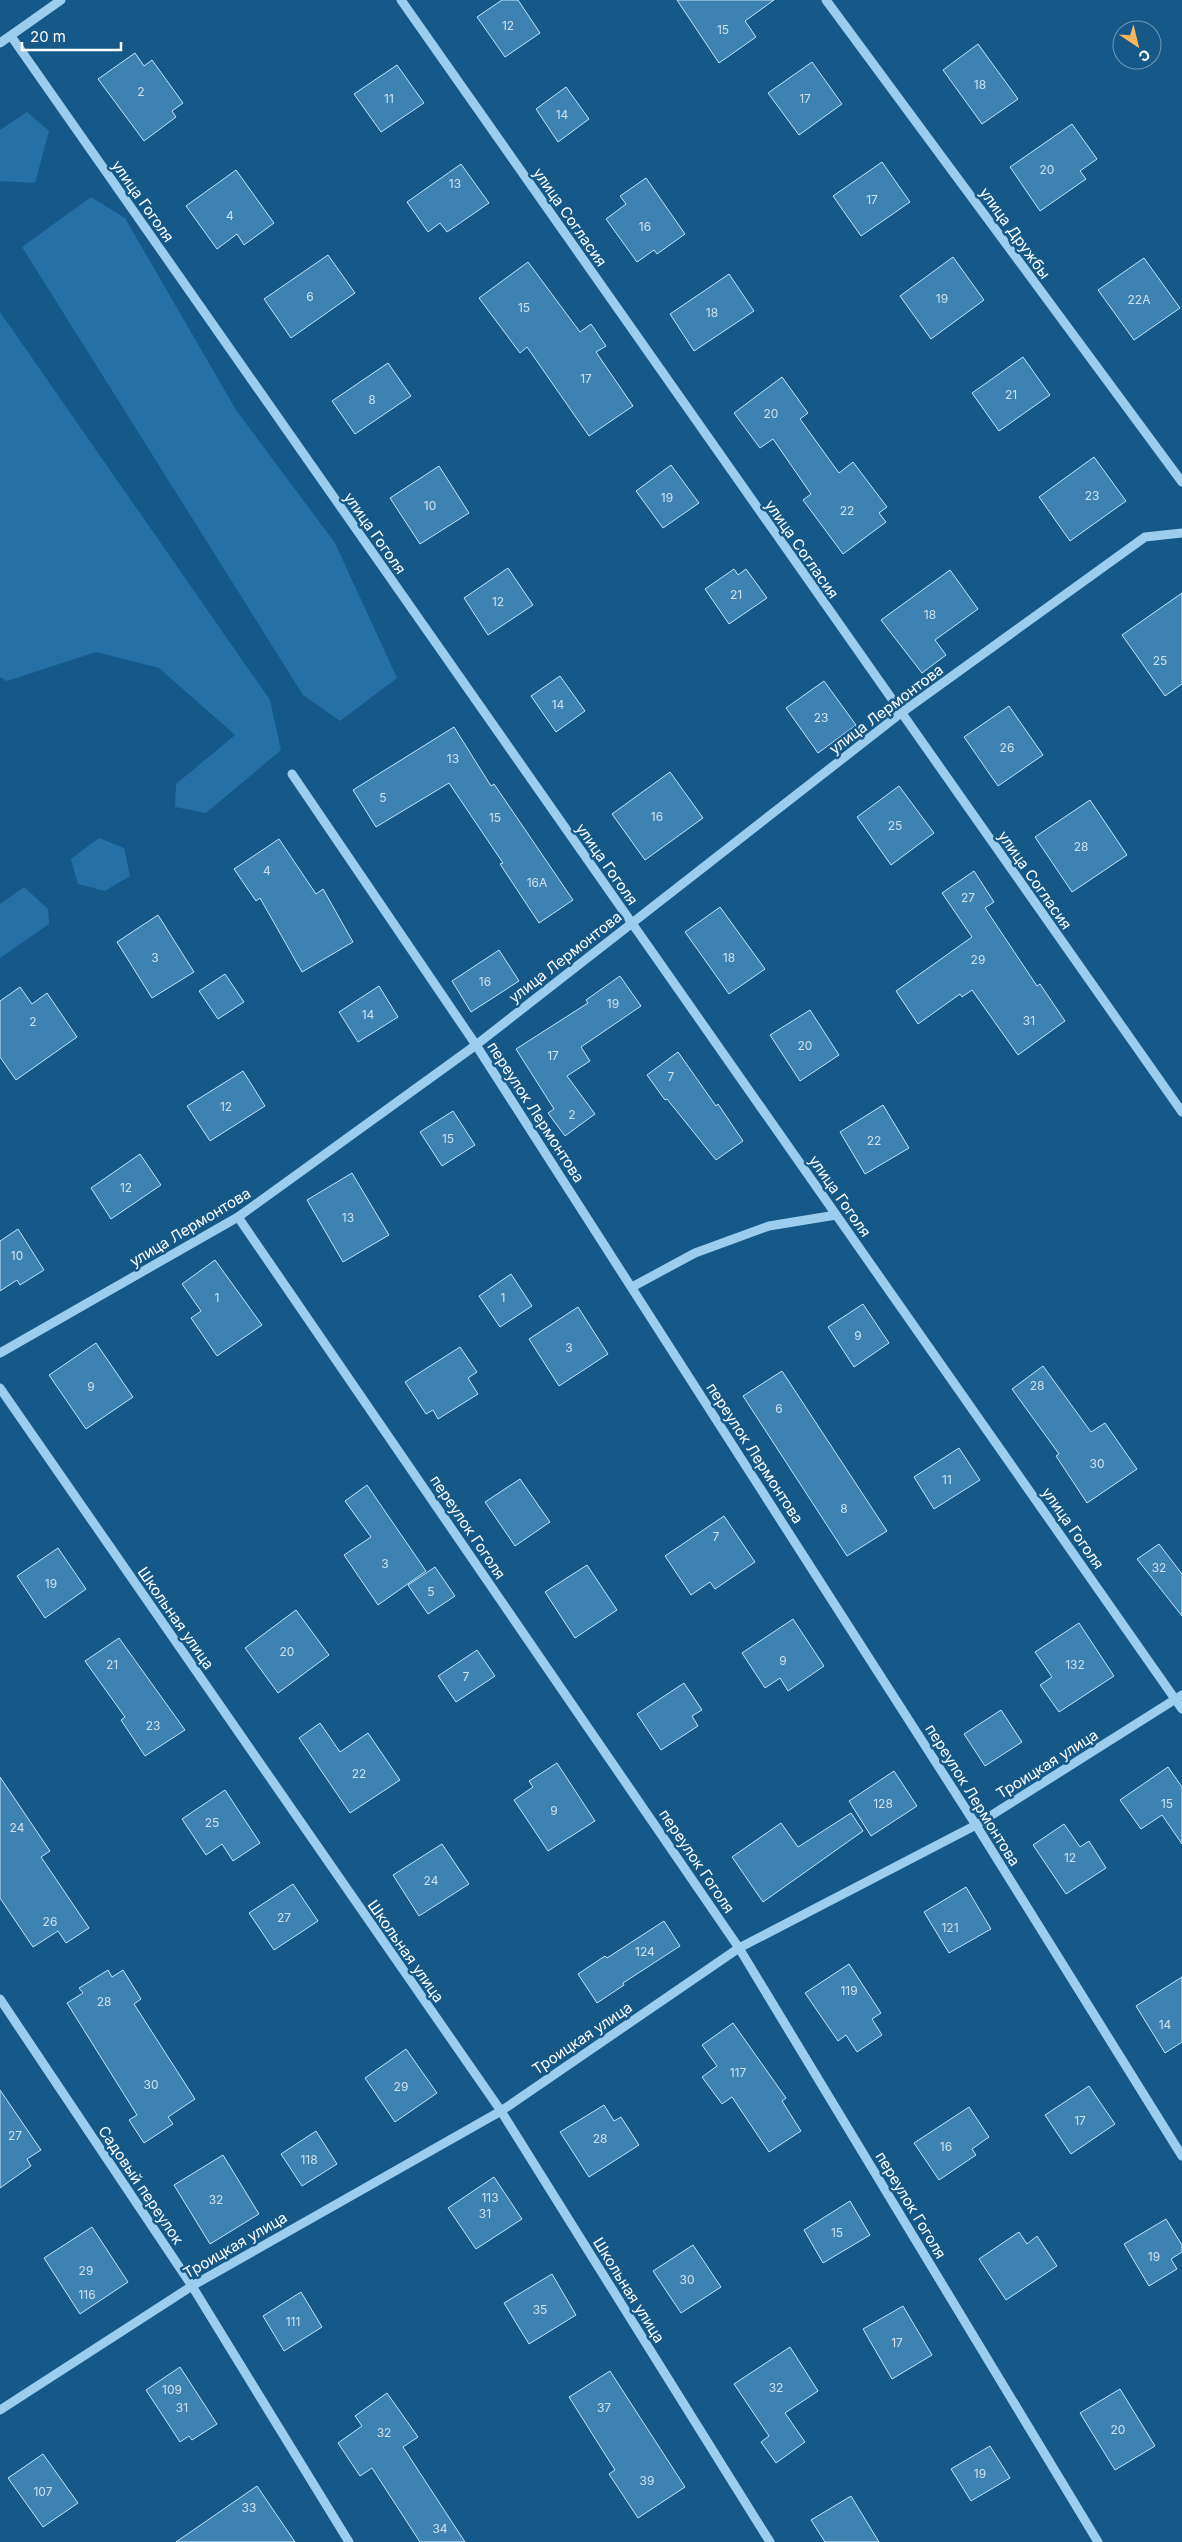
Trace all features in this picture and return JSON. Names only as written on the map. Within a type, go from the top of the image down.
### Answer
[{"type":"street","points":[[0,43],[61,0]]},
{"type":"street","name":"улица Согласия","points":[[401,0],[900,714],[1182,1112]]},
{"type":"street","name":"улица Дружбы","points":[[826,0],[1182,482]]},
{"type":"street","name":"улица Гоголя","points":[[11,36],[836,1215],[1179,1696],[1182,1709]]},
{"type":"street","name":"улица Лермонтова","points":[[0,1353],[238,1217],[476,1045],[631,922],[900,714],[1145,537],[1182,532]]},
{"type":"street","name":"переулок Лермонтова","points":[[292,774],[476,1045],[632,1287],[976,1825],[1182,2156]]},
{"type":"street","points":[[632,1287],[695,1253],[769,1226],[836,1215]]},
{"type":"street","name":"переулок Гоголя","points":[[238,1217],[739,1948],[1098,2542]]},
{"type":"street","name":"Школьная улица","points":[[0,1388],[500,2111],[770,2542]]},
{"type":"street","name":"Троицкая улица","points":[[0,2410],[192,2286],[500,2111],[739,1948],[976,1825],[1179,1696]]},
{"type":"street","name":"Садовый переулок","points":[[0,1999],[192,2286],[349,2542]]},
{"type":"shaded area","points":[[27,112],[49,131],[35,183],[0,181],[0,130]]},
{"type":"shaded area","points":[[91,197],[125,218],[236,410],[335,543],[397,678],[340,721],[303,695],[22,247]]},
{"type":"shaded area","points":[[0,312],[270,700],[281,750],[206,813],[175,807],[176,784],[235,735],[159,668],[96,652],[7,681],[0,677]]},
{"type":"shaded area","points":[[99,838],[124,848],[130,876],[105,891],[78,884],[71,859]]},
{"type":"shaded area","points":[[24,887],[48,909],[49,924],[0,958],[0,904]]},
{"type":"building","points":[[502,0],[518,0],[540,33],[505,57],[477,17]]},
{"type":"building","points":[[677,0],[774,0],[745,21],[756,37],[719,63]]},
{"type":"building","points":[[978,44],[1018,99],[982,124],[943,70]]},
{"type":"building","points":[[135,53],[144,66],[152,60],[183,103],[172,111],[176,117],[144,141],[98,79]]},
{"type":"building","points":[[812,62],[842,104],[799,135],[768,93]]},
{"type":"building","points":[[397,65],[424,103],[381,132],[354,94]]},
{"type":"building","points":[[566,87],[589,119],[558,142],[536,109]]},
{"type":"building","points":[[1072,124],[1097,159],[1080,171],[1086,179],[1040,211],[1010,167]]},
{"type":"building","points":[[882,162],[910,202],[861,236],[833,196]]},
{"type":"building","points":[[461,164],[489,203],[447,232],[440,223],[428,232],[407,202]]},
{"type":"building","points":[[236,170],[274,223],[244,245],[237,234],[217,249],[186,206]]},
{"type":"building","points":[[646,178],[685,234],[657,254],[654,250],[637,262],[606,219],[626,204],[620,196]]},
{"type":"building","points":[[328,255],[355,293],[291,338],[264,299]]},
{"type":"building","points":[[953,257],[984,300],[931,339],[900,296]]},
{"type":"building","points":[[1144,258],[1180,308],[1134,340],[1098,290]]},
{"type":"building","points":[[528,262],[580,332],[591,324],[606,346],[596,352],[633,406],[589,436],[527,347],[520,353],[479,298]]},
{"type":"building","points":[[729,274],[754,311],[694,351],[670,314]]},
{"type":"building","points":[[1023,357],[1050,395],[999,431],[972,393]]},
{"type":"building","points":[[388,363],[411,396],[355,434],[332,401]]},
{"type":"building","points":[[782,377],[808,413],[800,419],[839,473],[853,462],[887,507],[879,513],[886,522],[843,554],[803,500],[811,494],[773,439],[760,448],[734,413]]},
{"type":"building","points":[[1094,457],[1126,501],[1070,541],[1039,497]]},
{"type":"building","points":[[671,465],[699,503],[663,528],[636,491]]},
{"type":"building","points":[[439,466],[469,513],[420,544],[390,498]]},
{"type":"building","points":[[508,568],[533,605],[488,635],[464,598]]},
{"type":"building","points":[[734,569],[738,575],[746,569],[767,598],[729,624],[705,589]]},
{"type":"building","points":[[950,570],[978,609],[935,640],[946,655],[922,673],[881,620]]},
{"type":"building","points":[[1182,593],[1182,684],[1165,696],[1122,635]]},
{"type":"building","points":[[560,676],[585,711],[556,732],[531,696]]},
{"type":"building","points":[[824,681],[856,725],[818,753],[786,708]]},
{"type":"building","points":[[1009,706],[1043,755],[998,786],[964,737]]},
{"type":"building","points":[[454,727],[491,786],[494,784],[573,900],[539,923],[500,864],[503,863],[449,783],[376,827],[353,790]]},
{"type":"building","points":[[670,772],[703,818],[645,860],[612,814]]},
{"type":"building","points":[[899,786],[934,833],[891,865],[857,817]]},
{"type":"building","points":[[1090,800],[1127,855],[1072,892],[1035,837]]},
{"type":"building","points":[[279,839],[316,894],[323,889],[353,942],[302,972],[260,898],[256,901],[234,869]]},
{"type":"building","points":[[974,871],[994,902],[985,908],[1037,986],[1040,984],[1065,1021],[1018,1055],[972,990],[962,997],[960,994],[918,1024],[896,991],[972,937],[942,893]]},
{"type":"building","points":[[720,907],[765,969],[729,994],[685,932]]},
{"type":"building","points":[[158,915],[194,972],[152,998],[117,942]]},
{"type":"building","points":[[499,950],[519,981],[471,1012],[452,981]]},
{"type":"building","points":[[225,974],[244,1002],[218,1019],[199,991]]},
{"type":"building","points":[[620,976],[641,1006],[581,1047],[590,1061],[567,1076],[595,1114],[565,1136],[548,1113],[554,1109],[516,1049],[588,1003],[586,1000]]},
{"type":"building","points":[[379,986],[398,1017],[358,1042],[339,1012]]},
{"type":"building","points":[[20,987],[32,1004],[47,993],[77,1037],[16,1080],[0,1057],[0,1001]]},
{"type":"building","points":[[810,1010],[839,1055],[800,1081],[770,1035]]},
{"type":"building","points":[[678,1052],[716,1106],[718,1104],[743,1141],[716,1160],[667,1099],[665,1100],[647,1075]]},
{"type":"building","points":[[243,1071],[265,1106],[210,1141],[187,1106]]},
{"type":"building","points":[[883,1105],[909,1148],[865,1174],[840,1132]]},
{"type":"building","points":[[453,1111],[475,1145],[442,1166],[420,1132]]},
{"type":"building","points":[[140,1154],[161,1185],[111,1219],[91,1188]]},
{"type":"building","points":[[352,1173],[389,1235],[343,1262],[307,1200]]},
{"type":"building","points":[[18,1229],[44,1270],[20,1285],[17,1280],[0,1291],[0,1241]]},
{"type":"building","points":[[215,1260],[262,1325],[217,1356],[191,1318],[201,1311],[182,1284]]},
{"type":"building","points":[[511,1274],[532,1306],[500,1327],[479,1296]]},
{"type":"building","points":[[863,1304],[889,1343],[854,1367],[828,1327]]},
{"type":"building","points":[[578,1307],[608,1354],[559,1386],[529,1339]]},
{"type":"building","points":[[96,1343],[133,1397],[86,1429],[49,1375]]},
{"type":"building","points":[[460,1347],[477,1372],[468,1378],[478,1394],[438,1419],[433,1410],[426,1414],[405,1382]]},
{"type":"building","points":[[1043,1366],[1091,1432],[1105,1423],[1137,1469],[1087,1503],[1056,1456],[1059,1454],[1012,1389]]},
{"type":"building","points":[[782,1371],[887,1531],[847,1556],[743,1396]]},
{"type":"building","points":[[959,1448],[980,1480],[934,1509],[914,1477]]},
{"type":"building","points":[[520,1479],[550,1522],[515,1546],[485,1502]]},
{"type":"building","points":[[367,1485],[426,1571],[378,1605],[344,1555],[371,1537],[345,1501]]},
{"type":"building","points":[[724,1516],[755,1562],[715,1589],[710,1582],[691,1595],[665,1556]]},
{"type":"building","points":[[1159,1544],[1182,1574],[1182,1616],[1137,1559]]},
{"type":"building","points":[[58,1548],[86,1589],[45,1618],[17,1576]]},
{"type":"building","points":[[587,1565],[617,1610],[575,1638],[545,1592]]},
{"type":"building","points":[[435,1567],[455,1596],[428,1614],[408,1585]]},
{"type":"building","points":[[296,1610],[329,1655],[278,1693],[245,1648]]},
{"type":"building","points":[[793,1619],[824,1666],[788,1691],[780,1678],[765,1688],[742,1653]]},
{"type":"building","points":[[1079,1623],[1114,1676],[1059,1712],[1040,1685],[1052,1677],[1035,1652]]},
{"type":"building","points":[[119,1638],[185,1730],[145,1756],[121,1720],[125,1717],[85,1661]]},
{"type":"building","points":[[477,1650],[495,1676],[456,1702],[438,1676]]},
{"type":"building","points":[[684,1683],[702,1710],[692,1716],[698,1726],[661,1750],[637,1714]]},
{"type":"building","points":[[1001,1710],[1022,1742],[985,1766],[964,1734]]},
{"type":"building","points":[[320,1723],[340,1752],[368,1733],[400,1780],[350,1813],[299,1738]]},
{"type":"building","points":[[557,1763],[595,1821],[548,1851],[514,1800],[533,1787],[529,1781]]},
{"type":"building","points":[[1168,1767],[1182,1787],[1182,1844],[1162,1815],[1141,1829],[1120,1800]]},
{"type":"building","points":[[894,1771],[917,1806],[871,1836],[849,1801]]},
{"type":"building","points":[[0,1777],[50,1851],[41,1857],[89,1928],[66,1943],[58,1931],[33,1947],[0,1898]]},
{"type":"building","points":[[225,1790],[260,1843],[233,1861],[222,1844],[206,1855],[182,1819]]},
{"type":"building","points":[[851,1813],[863,1831],[763,1902],[732,1857],[781,1823],[798,1847]]},
{"type":"building","points":[[1064,1824],[1080,1847],[1089,1841],[1106,1868],[1066,1894],[1033,1845]]},
{"type":"building","points":[[442,1844],[469,1884],[419,1916],[393,1875]]},
{"type":"building","points":[[293,1884],[318,1921],[274,1950],[249,1913]]},
{"type":"building","points":[[966,1887],[991,1929],[949,1953],[924,1912]]},
{"type":"building","points":[[664,1921],[680,1946],[623,1983],[624,1985],[597,2003],[578,1974],[605,1956],[607,1958]]},
{"type":"building","points":[[849,1964],[881,2013],[872,2019],[882,2035],[857,2052],[846,2035],[838,2041],[805,1993]]},
{"type":"building","points":[[108,1970],[112,1977],[123,1970],[141,1999],[134,2004],[195,2099],[168,2117],[173,2124],[144,2143],[129,2120],[137,2115],[67,2003],[83,1993],[79,1988]]},
{"type":"building","points":[[1182,1977],[1182,2042],[1165,2053],[1136,2006]]},
{"type":"building","points":[[733,2023],[786,2098],[782,2101],[801,2131],[769,2152],[732,2097],[722,2104],[702,2077],[717,2066],[702,2045]]},
{"type":"building","points":[[406,2049],[437,2093],[395,2122],[365,2078]]},
{"type":"building","points":[[1089,2086],[1115,2124],[1071,2154],[1045,2115]]},
{"type":"building","points":[[0,2090],[41,2150],[27,2159],[31,2166],[0,2188]]},
{"type":"building","points":[[604,2105],[614,2121],[621,2117],[639,2145],[589,2177],[560,2132]]},
{"type":"building","points":[[969,2107],[989,2137],[972,2149],[976,2155],[939,2180],[914,2143]]},
{"type":"building","points":[[316,2131],[337,2164],[302,2186],[281,2154]]},
{"type":"building","points":[[223,2155],[259,2214],[210,2244],[174,2185]]},
{"type":"building","points":[[494,2177],[522,2219],[476,2249],[448,2208]]},
{"type":"building","points":[[850,2201],[870,2235],[823,2263],[804,2230]]},
{"type":"building","points":[[1166,2219],[1182,2245],[1182,2252],[1171,2259],[1177,2269],[1149,2286],[1124,2244]]},
{"type":"building","points":[[92,2227],[128,2282],[80,2314],[44,2258]]},
{"type":"building","points":[[1019,2232],[1027,2244],[1037,2236],[1057,2266],[1006,2300],[979,2259]]},
{"type":"building","points":[[693,2245],[721,2287],[681,2313],[653,2271]]},
{"type":"building","points":[[552,2274],[576,2315],[529,2344],[504,2303]]},
{"type":"building","points":[[301,2292],[322,2327],[284,2351],[263,2316]]},
{"type":"building","points":[[903,2306],[932,2355],[892,2379],[863,2329]]},
{"type":"building","points":[[790,2347],[818,2391],[785,2413],[805,2442],[776,2463],[761,2442],[769,2436],[734,2384]]},
{"type":"building","points":[[180,2367],[217,2424],[192,2440],[189,2436],[180,2442],[146,2390]]},
{"type":"building","points":[[610,2371],[685,2487],[638,2518],[609,2474],[615,2470],[569,2397]]},
{"type":"building","points":[[1120,2389],[1155,2446],[1115,2470],[1080,2413]]},
{"type":"building","points":[[387,2393],[418,2437],[403,2447],[465,2542],[420,2542],[372,2468],[360,2476],[338,2443],[362,2426],[355,2416]]},
{"type":"building","points":[[990,2446],[1010,2478],[971,2501],[951,2469]]},
{"type":"building","points":[[43,2454],[78,2503],[43,2527],[8,2478]]},
{"type":"building","points":[[257,2486],[295,2542],[176,2542]]},
{"type":"building","points":[[851,2496],[879,2542],[825,2542],[811,2520]]}]
